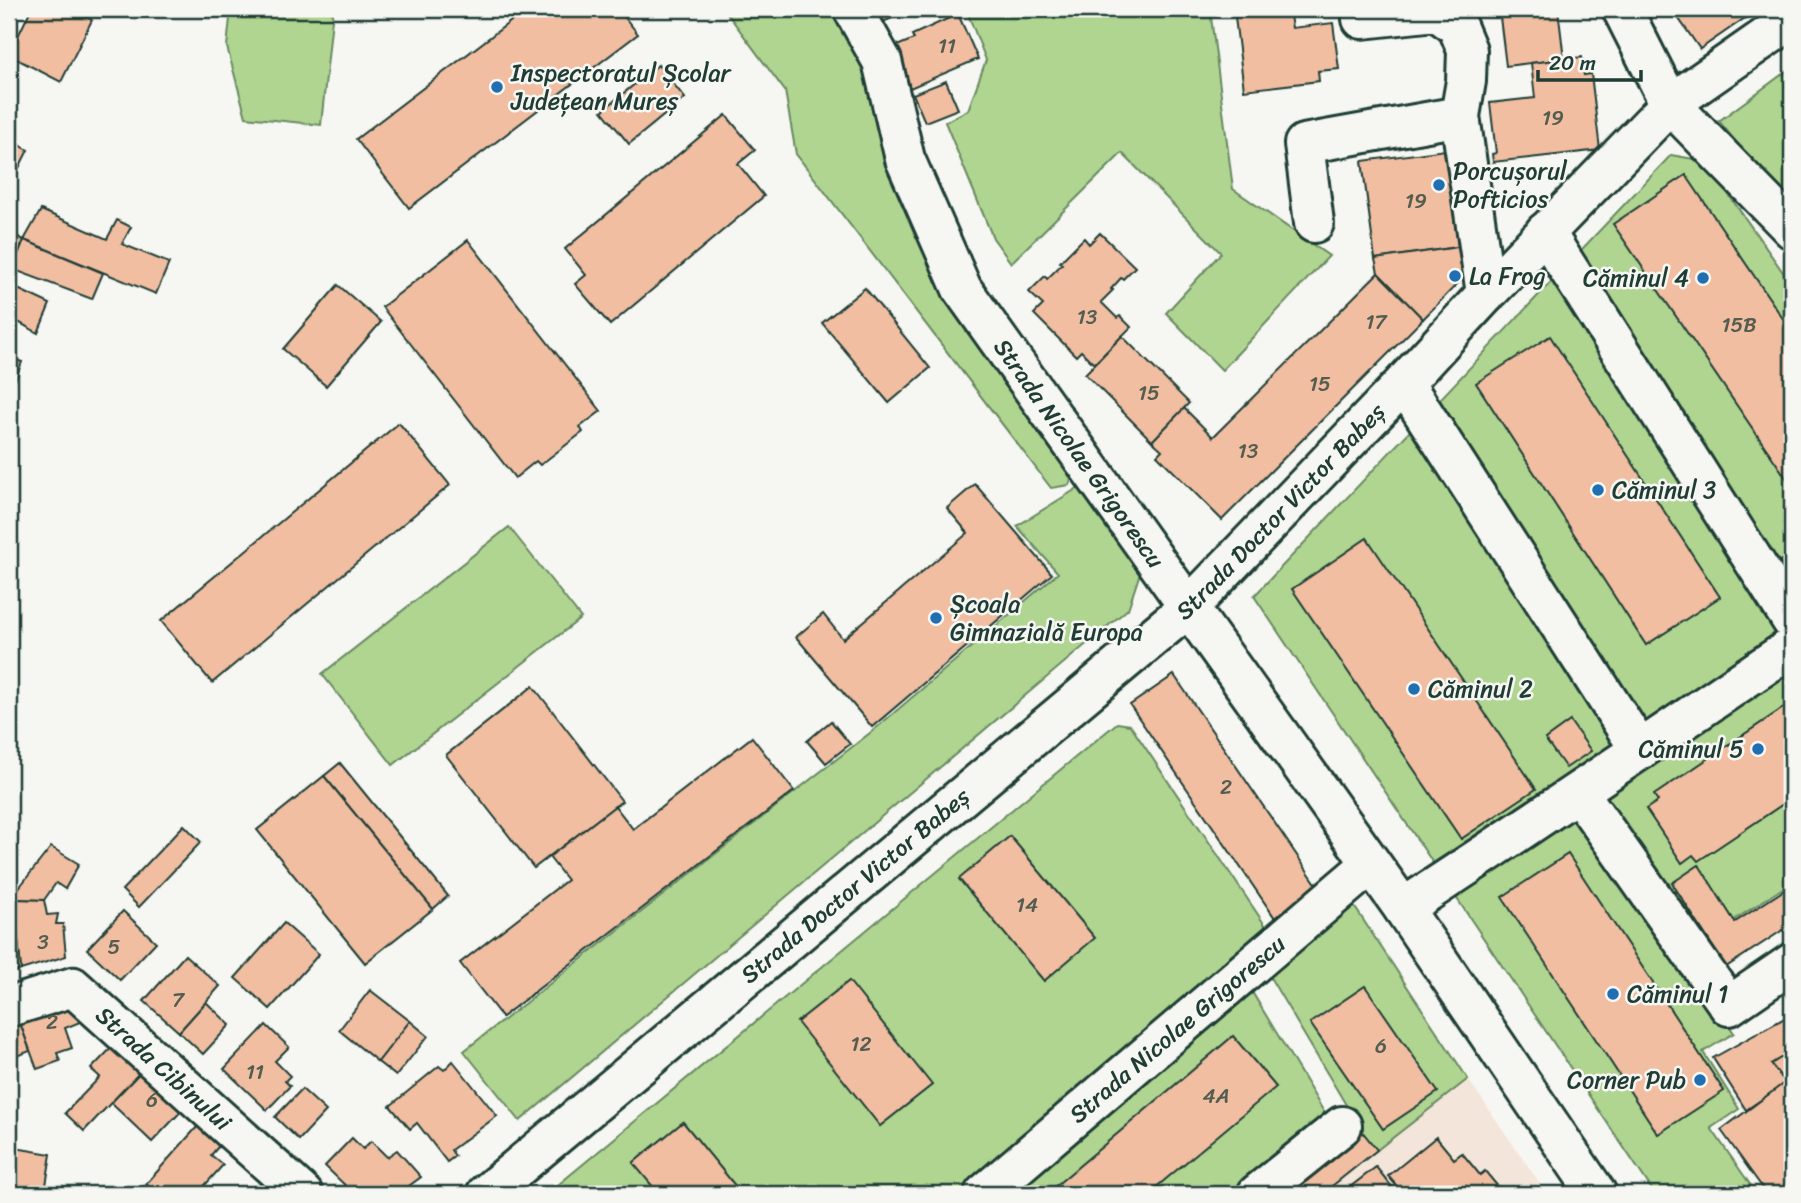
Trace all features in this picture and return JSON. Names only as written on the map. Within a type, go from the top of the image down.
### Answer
[{"type":"street","name":"Strada Nicolae Grigorescu","points":[[853,9],[882,61],[905,159],[962,289],[1403,908],[1597,1194]]},
{"type":"street","points":[[1622,9],[1670,104],[1792,229]]},
{"type":"street","points":[[1362,19],[1436,11],[1457,26],[1466,50],[1466,81],[1460,116],[1486,294]]},
{"type":"street","name":"Strada Doctor Victor Babeș","points":[[501,1190],[1189,607],[1670,104],[1792,19]]},
{"type":"street","points":[[1314,223],[1304,144],[1460,116]]},
{"type":"street","points":[[1403,908],[1640,750],[1791,623],[1545,232]]},
{"type":"street","points":[[1404,383],[1640,750]]},
{"type":"street","points":[[1579,793],[1729,1006],[1792,963]]},
{"type":"street","name":"Strada Nicolae Grigorescu","points":[[984,1194],[1371,864]]},
{"type":"street","name":"Strada Cibinului","points":[[9,1006],[73,987],[303,1194]]},
{"type":"street","points":[[1257,1194],[1342,1126]]},
{"type":"shaded area","points":[[1468,1079],[1547,1194],[1323,1194]]},
{"type":"green space","points":[[231,9],[333,9],[321,125],[246,117],[227,47]]},
{"type":"green space","points":[[724,9],[839,9],[1075,469],[1069,485],[1051,488],[796,154],[785,91]]},
{"type":"green space","points":[[966,9],[1210,9],[1233,189],[1329,256],[1222,370],[1166,313],[1221,253],[1122,153],[1011,263],[993,238],[945,122],[968,110],[986,60]]},
{"type":"green space","points":[[1792,67],[1792,205],[1772,186],[1719,121]]},
{"type":"green space","points":[[1671,155],[1705,161],[1792,285],[1792,882],[1681,955],[1734,1033],[1703,1052],[1739,1109],[1711,1128],[1756,1193],[1754,1194],[1655,1194],[1254,596]]},
{"type":"green space","points":[[1081,486],[1140,573],[1128,609],[520,1121],[464,1051],[875,729],[1058,573],[1017,526]]},
{"type":"green space","points":[[509,527],[581,618],[393,765],[322,674]]},
{"type":"green space","points":[[1117,723],[1130,725],[1265,925],[1262,944],[968,1194],[547,1194]]},
{"type":"green space","points":[[1341,906],[1354,906],[1468,1079],[1377,1150],[1361,1130],[1271,979],[1270,967]]},
{"type":"green space","points":[[1242,991],[1252,992],[1327,1117],[1233,1194],[1001,1194]]},
{"type":"building","points":[[31,9],[70,9],[92,20],[61,82],[9,55]]},
{"type":"building","name":"Inspectoratul Școlar Județean Mureș","points":[[527,9],[618,9],[638,34],[409,208],[356,139]]},
{"type":"building","points":[[878,9],[914,9],[883,22]]},
{"type":"building","points":[[1234,9],[1289,9],[1292,28],[1333,23],[1339,69],[1318,71],[1319,81],[1244,90]]},
{"type":"building","points":[[1499,9],[1558,9],[1564,59],[1506,66]]},
{"type":"building","points":[[1672,9],[1758,9],[1700,49]]},
{"type":"building","points":[[958,14],[978,59],[910,88],[892,48],[914,39],[912,35]]},
{"type":"building","points":[[1582,57],[1584,75],[1591,74],[1600,150],[1493,162],[1492,154],[1496,153],[1490,103],[1535,98],[1531,63]]},
{"type":"building","points":[[658,65],[685,98],[629,144],[602,111]]},
{"type":"building","points":[[946,81],[958,109],[925,122],[913,94]]},
{"type":"building","points":[[726,115],[755,150],[738,164],[764,196],[610,325],[575,284],[586,275],[565,249]]},
{"type":"building","points":[[9,139],[28,150],[9,188]]},
{"type":"building","points":[[1445,150],[1458,247],[1375,259],[1362,161]]},
{"type":"building","name":"Căminul 4","points":[[1686,175],[1792,332],[1792,480],[1789,482],[1613,224]]},
{"type":"building","points":[[41,210],[107,239],[117,220],[131,227],[122,244],[169,263],[156,294],[24,240]]},
{"type":"building","points":[[9,232],[24,240],[15,264],[9,260]]},
{"type":"building","points":[[1100,233],[1135,267],[1121,278],[1101,302],[1131,327],[1094,364],[1081,351],[1076,356],[1034,314],[1043,305],[1029,292],[1045,276],[1047,279],[1084,238],[1089,244]]},
{"type":"building","points":[[24,240],[103,273],[92,299],[12,269]]},
{"type":"building","points":[[468,240],[601,411],[580,427],[583,432],[540,465],[536,461],[515,478],[382,307]]},
{"type":"building","points":[[1458,247],[1463,278],[1423,319],[1378,273],[1375,259]]},
{"type":"building","points":[[1378,273],[1423,319],[1222,520],[1157,455],[1162,450],[1152,441],[1184,408],[1213,437]]},
{"type":"building","points":[[9,285],[50,304],[38,333],[9,317]]},
{"type":"building","points":[[338,285],[381,322],[326,386],[283,349]]},
{"type":"building","points":[[865,288],[930,368],[889,403],[822,323]]},
{"type":"building","points":[[1122,336],[1189,403],[1152,441],[1085,374]]},
{"type":"building","name":"Căminul 3","points":[[1550,336],[1720,597],[1646,645],[1476,383]]},
{"type":"building","points":[[9,358],[22,362],[13,386],[9,385]]},
{"type":"building","points":[[399,423],[450,485],[212,683],[161,621]]},
{"type":"building","points":[[975,484],[1052,574],[872,727],[796,637],[823,614],[843,639],[968,533],[947,508]]},
{"type":"building","name":"Căminul 2","points":[[1367,538],[1536,789],[1461,839],[1292,589]]},
{"type":"building","points":[[1792,553],[1792,579],[1780,561]]},
{"type":"building","points":[[1174,675],[1319,888],[1275,918],[1130,705]]},
{"type":"building","points":[[533,686],[622,801],[534,868],[446,755]]},
{"type":"building","name":"Căminul 5","points":[[1792,702],[1792,798],[1698,861],[1693,855],[1682,863],[1646,809],[1658,801],[1654,795]]},
{"type":"building","points":[[831,721],[850,744],[826,763],[807,741]]},
{"type":"building","points":[[1570,721],[1591,751],[1566,768],[1545,739]]},
{"type":"building","points":[[752,737],[794,791],[502,1017],[460,963],[567,880],[549,857],[615,806],[633,829]]},
{"type":"building","points":[[340,763],[448,896],[433,909],[324,776]]},
{"type":"building","points":[[324,776],[433,909],[365,963],[257,830]]},
{"type":"building","points":[[184,825],[201,842],[139,907],[122,890]]},
{"type":"building","points":[[1010,836],[1095,938],[1044,981],[959,879]]},
{"type":"building","points":[[51,847],[79,864],[65,889],[56,883],[44,900],[14,899],[14,894]]},
{"type":"building","name":"Căminul 1","points":[[1568,854],[1724,1091],[1658,1134],[1502,897]]},
{"type":"building","points":[[1699,865],[1735,922],[1792,885],[1792,924],[1726,967],[1672,883]]},
{"type":"building","points":[[14,899],[44,900],[47,915],[58,914],[56,924],[63,924],[66,956],[21,970]]},
{"type":"building","points":[[123,911],[156,942],[120,980],[87,949]]},
{"type":"building","points":[[16,917],[21,970],[9,974],[9,918]]},
{"type":"building","points":[[284,923],[319,954],[270,1009],[235,978]]},
{"type":"building","points":[[185,955],[220,986],[179,1032],[144,1001]]},
{"type":"building","points":[[849,981],[932,1085],[880,1126],[797,1022]]},
{"type":"building","points":[[1365,986],[1438,1092],[1383,1129],[1310,1023]]},
{"type":"building","points":[[370,990],[410,1021],[378,1062],[339,1030]]},
{"type":"building","points":[[70,996],[80,1022],[65,1028],[72,1048],[57,1053],[60,1061],[37,1069],[17,1015]]},
{"type":"building","points":[[206,1002],[230,1025],[203,1054],[179,1032]]},
{"type":"building","points":[[1792,1014],[1792,1051],[1771,1064],[1786,1083],[1746,1110],[1713,1058]]},
{"type":"building","points":[[17,1015],[30,1051],[9,1059],[9,1018]]},
{"type":"building","points":[[410,1021],[428,1036],[396,1076],[378,1062]]},
{"type":"building","points":[[266,1025],[289,1047],[275,1061],[290,1076],[285,1081],[290,1086],[267,1110],[224,1069]]},
{"type":"building","points":[[1233,1036],[1276,1087],[1148,1194],[1046,1194]]},
{"type":"building","points":[[121,1038],[148,1064],[84,1131],[65,1113],[100,1077],[91,1069]]},
{"type":"building","points":[[1792,1051],[1792,1077],[1786,1083],[1771,1064]]},
{"type":"building","points":[[453,1061],[497,1116],[451,1150],[455,1156],[447,1162],[417,1123],[410,1129],[390,1106],[439,1066],[444,1070]]},
{"type":"building","points":[[148,1064],[189,1103],[152,1142],[111,1103]]},
{"type":"building","points":[[1792,1077],[1792,1194],[1767,1194],[1721,1130]]},
{"type":"building","points":[[302,1089],[326,1111],[299,1140],[275,1117]]},
{"type":"building","points":[[206,1117],[227,1137],[211,1155],[223,1165],[197,1194],[190,1190],[186,1194],[148,1194],[152,1190],[146,1184]]},
{"type":"building","points":[[683,1122],[742,1194],[659,1194],[633,1163]]},
{"type":"building","points":[[1361,1130],[1377,1150],[1322,1194],[1280,1194]]},
{"type":"building","points":[[1436,1137],[1454,1159],[1462,1153],[1480,1175],[1485,1171],[1504,1194],[1404,1194],[1388,1176]]},
{"type":"building","points":[[352,1138],[363,1149],[371,1141],[387,1157],[397,1150],[421,1177],[398,1194],[354,1194],[325,1166]]},
{"type":"building","points":[[9,1147],[51,1154],[45,1192],[9,1187]]},
{"type":"building","points":[[1376,1167],[1393,1188],[1385,1194],[1341,1194]]},
{"type":"place","name":"Inspectoratul Școlar Județean Mureș","points":[[497,87]]},
{"type":"place","name":"Porcușorul Pofticios","points":[[1439,185]]},
{"type":"place","name":"La Frog","points":[[1455,276]]},
{"type":"place","name":"Căminul 4","points":[[1703,278]]},
{"type":"place","name":"Căminul 3","points":[[1598,490]]},
{"type":"place","name":"Școala Gimnazială Europa","points":[[936,618]]},
{"type":"place","name":"Căminul 2","points":[[1414,689]]},
{"type":"place","name":"Căminul 5","points":[[1758,749]]},
{"type":"place","name":"Căminul 1","points":[[1613,994]]},
{"type":"place","name":"Corner Pub","points":[[1700,1080]]}]
